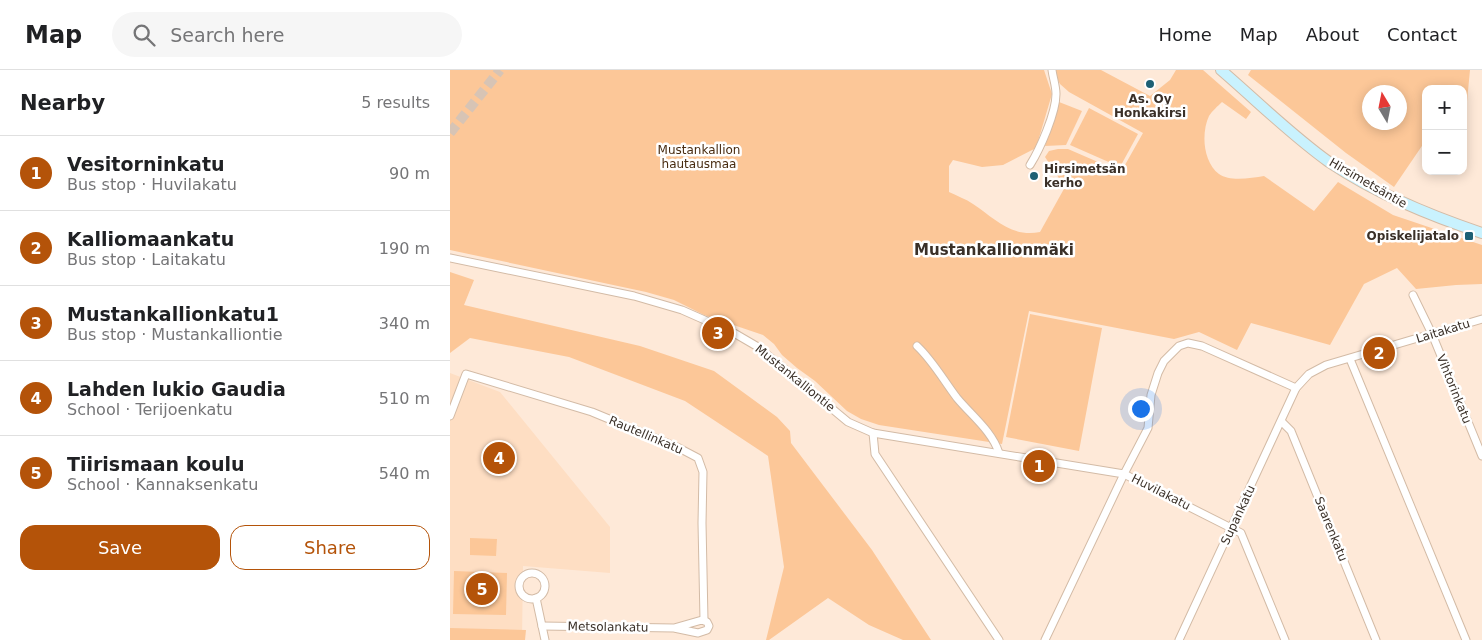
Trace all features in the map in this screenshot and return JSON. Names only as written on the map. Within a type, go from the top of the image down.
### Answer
[{"type":"street","points":[[1030,165],[1040,149],[1055,103],[1056,94],[1052,70]]},
{"type":"street","name":"Hirsimetsäntie","points":[[1221,70],[1328,161],[1367,185],[1410,207],[1482,233]]},
{"type":"street","name":"Mustankalliontie","points":[[450,258],[634,296],[682,310],[734,333],[758,347],[848,422],[873,434]]},
{"type":"street","name":"Vihtorinkatu","points":[[1413,295],[1432,334],[1482,456]]},
{"type":"street","name":"Laitakatu","points":[[1296,388],[1309,374],[1326,365],[1482,319]]},
{"type":"street","points":[[1045,640],[1148,428],[1151,395],[1164,361],[1179,346],[1188,343],[1202,346],[1296,388]]},
{"type":"street","points":[[917,346],[995,441],[999,453]]},
{"type":"street","points":[[1350,359],[1466,640]]},
{"type":"street","name":"Rautellinkatu","points":[[450,416],[466,374],[592,412],[680,448],[698,458],[703,472],[704,620]]},
{"type":"street","name":"Supankatu","points":[[1179,640],[1282,422],[1296,388]]},
{"type":"street","name":"Saarenkatu","points":[[1282,422],[1291,431],[1376,640]]},
{"type":"street","points":[[873,434],[875,454],[999,640]]},
{"type":"street","name":"Huvilakatu","points":[[873,434],[1124,474],[1241,533],[1285,640]]},
{"type":"street","points":[[536,598],[545,640]]},
{"type":"street","name":"Metsolankatu","points":[[542,626],[674,628],[703,633],[708,630],[708,626],[704,620],[674,628]]},
{"type":"street","points":[[540,640],[542,626]]},
{"type":"shaded area","points":[[450,373],[500,392],[610,527],[610,573],[523,566],[522,640],[450,640]]},
{"type":"green space","name":"Mustankallion hautausmaa","points":[[450,70],[1044,70],[1052,94],[1036,148],[1003,165],[982,167],[953,160],[949,166],[949,192],[970,202],[1004,226],[1030,233],[1040,232],[1065,187],[1045,157],[1049,151],[1068,149],[1121,172],[1143,133],[1069,92],[1060,84],[1053,70],[1101,70],[1150,96],[1170,80],[1176,70],[1203,70],[1251,112],[1246,119],[1222,102],[1209,116],[1206,123],[1205,147],[1210,162],[1219,174],[1235,179],[1264,176],[1314,211],[1338,182],[1393,215],[1482,245],[1482,284],[1416,289],[1397,268],[1364,284],[1330,345],[1251,323],[1237,350],[1199,332],[1174,339],[1029,311],[1002,444],[879,425],[861,419],[847,411],[815,381],[782,355],[774,344],[763,335],[704,315],[674,300],[646,292],[450,250]]},
{"type":"green space","points":[[1251,70],[1470,70],[1467,101],[1467,85],[1422,85],[1422,146],[1394,187],[1346,153],[1248,75]]},
{"type":"green space","points":[[1059,102],[1082,111],[1066,145],[1045,146]]},
{"type":"green space","points":[[1089,108],[1138,134],[1120,167],[1070,145]]},
{"type":"green space","points":[[450,272],[474,280],[464,305],[640,346],[714,371],[777,417],[790,431],[791,443],[872,550],[931,640],[903,640],[869,625],[828,598],[769,640],[766,640],[784,567],[768,456],[685,401],[569,357],[470,338],[450,353]]},
{"type":"green space","points":[[1030,314],[1102,328],[1079,451],[1006,437]]},
{"type":"green space","points":[[470,538],[497,539],[496,556],[470,555]]},
{"type":"green space","points":[[454,571],[507,573],[506,615],[453,614]]},
{"type":"green space","points":[[450,628],[526,630],[525,640],[450,640]]},
{"type":"tunnel","points":[[450,133],[500,70]]},
{"type":"place","name":"As. Oy Honkakirsi","points":[[1150,84]]},
{"type":"place","name":"Hirsimetsän kerho","points":[[1034,176]]},
{"type":"place","name":"Opiskelijatalo","points":[[1469,236]]},
{"type":"place","name":"Mustankallionkatu1","points":[[718,333]]},
{"type":"place","name":"Kalliomaankatu","points":[[1379,353]]},
{"type":"place","name":"Lahden lukio Gaudia","points":[[499,458]]},
{"type":"place","name":"Vesitorninkatu","points":[[1039,466]]},
{"type":"place","name":"Tiirismaan koulu","points":[[482,589]]},
{"type":"district","name":"Mustankallionmäki","points":[[994,250]]}]
